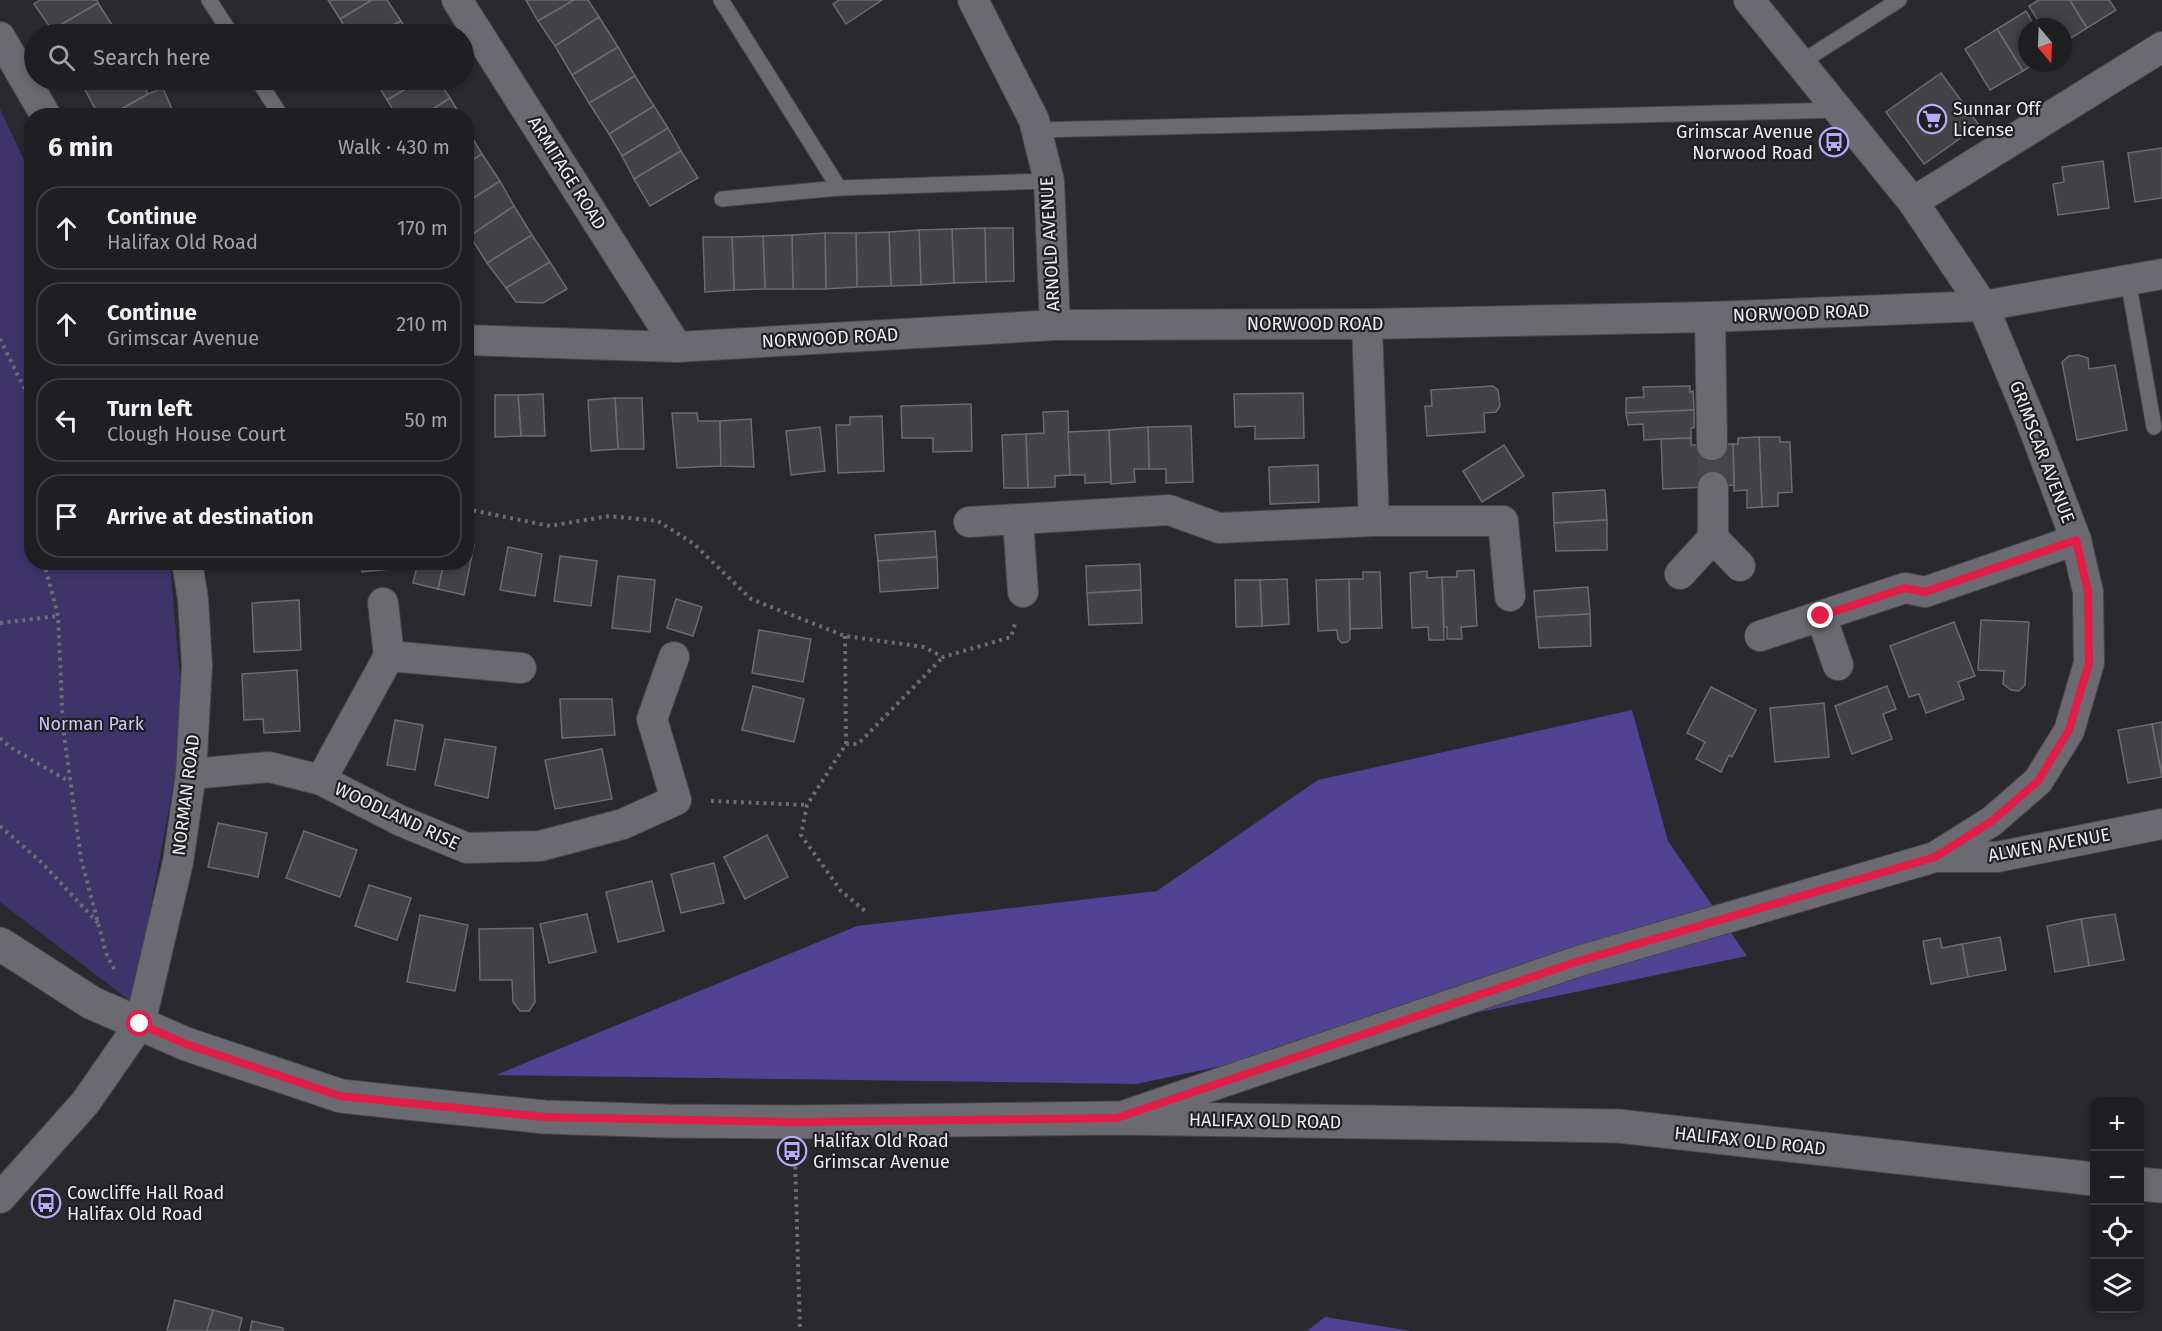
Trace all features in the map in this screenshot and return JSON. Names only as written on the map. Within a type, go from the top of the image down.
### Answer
[{"type":"street","name":"ARMITAGE ROAD","points":[[457,0],[472,24]]},
{"type":"street","name":"ARNOLD AVENUE","points":[[973,0],[1037,130],[1049,181],[1055,325]]},
{"type":"street","name":"GRIMSCAR AVENUE","points":[[1117,1118],[1579,961],[1935,857],[1992,821],[2038,781],[2069,730],[2089,663],[2088,592],[2076,540],[2031,421],[1983,306],[1913,202],[1749,0]]},
{"type":"street","name":"ARMITAGE ROAD","points":[[474,27],[677,347]]},
{"type":"street","points":[[0,37],[24,78]]},
{"type":"street","points":[[1913,202],[2162,47]]},
{"type":"street","points":[[31,90],[41,108]]},
{"type":"street","name":"NORWOOD ROAD","points":[[474,340],[677,347],[1055,325],[1367,324],[1710,317],[1983,306],[2162,274]]},
{"type":"street","points":[[1710,317],[1712,445]]},
{"type":"street","points":[[1367,324],[1374,522]]},
{"type":"street","points":[[1680,574],[1713,538],[1713,487]]},
{"type":"street","points":[[969,522],[1169,510],[1219,528],[1374,522],[1503,521],[1510,596]]},
{"type":"street","points":[[1018,520],[1023,592]]},
{"type":"street","points":[[1713,538],[1740,566]]},
{"type":"street","points":[[1760,636],[1905,588],[1925,592],[2076,540]]},
{"type":"street","name":"NORMAN ROAD","points":[[140,1024],[178,862],[192,774],[198,666],[188,570]]},
{"type":"street","points":[[383,603],[389,656],[522,668]]},
{"type":"street","points":[[1821,616],[1838,665]]},
{"type":"street","name":"WOODLAND RISE","points":[[321,780],[389,656]]},
{"type":"street","points":[[674,657],[652,719],[676,800]]},
{"type":"street","name":"WOODLAND RISE","points":[[192,774],[269,767],[321,780],[401,821],[467,848],[540,846],[623,824],[676,800]]},
{"type":"street","name":"ALWEN AVENUE","points":[[1935,857],[1997,857],[2162,824]]},
{"type":"street","name":"HALIFAX OLD ROAD","points":[[0,944],[92,1003],[186,1044],[340,1096],[534,1116],[667,1121],[794,1122],[1117,1118],[1618,1126],[2090,1179]]},
{"type":"street","points":[[0,1198],[85,1103],[140,1024]]},
{"type":"street","points":[[2144,1184],[2162,1186]]},
{"type":"lane","points":[[209,0],[225,24]]},
{"type":"lane","points":[[721,0],[839,188]]},
{"type":"lane","points":[[1800,63],[1899,0]]},
{"type":"lane","points":[[264,90],[276,108]]},
{"type":"lane","points":[[1037,130],[1839,110]]},
{"type":"lane","points":[[722,199],[839,188],[1049,181]]},
{"type":"lane","points":[[2128,280],[2154,427]]},
{"type":"path","points":[[0,339],[24,388]]},
{"type":"path","points":[[474,511],[550,526],[609,516],[658,521],[694,544],[751,600],[845,636],[924,647],[943,657]]},
{"type":"path","points":[[46,570],[58,616],[63,727],[81,859],[106,953],[116,973]]},
{"type":"path","points":[[846,744],[858,744],[943,657],[1011,637],[1023,592]]},
{"type":"path","points":[[0,623],[58,616]]},
{"type":"path","points":[[845,636],[846,744],[807,805],[801,835],[841,891],[865,911]]},
{"type":"path","points":[[0,738],[10,747],[70,782]]},
{"type":"path","points":[[676,800],[807,805]]},
{"type":"path","points":[[0,826],[41,861],[98,924]]},
{"type":"path","points":[[795,1170],[800,1331]]},
{"type":"green space","name":"Norman Park","points":[[0,109],[24,160],[24,570],[171,570],[184,727],[133,1003],[0,902]]},
{"type":"shaded area","points":[[1632,710],[1668,841],[1747,956],[1136,1084],[496,1075],[857,926],[1157,891],[1318,780]]},
{"type":"shaded area","points":[[1325,1317],[1411,1331],[1307,1331]]},
{"type":"building","points":[[40,0],[97,0],[98,3],[62,24],[48,24],[34,4]]},
{"type":"building","points":[[328,0],[372,0],[340,19]]},
{"type":"building","points":[[372,0],[387,0],[401,21],[395,24],[343,24],[340,19]]},
{"type":"building","points":[[526,0],[574,0],[538,21]]},
{"type":"building","points":[[574,0],[588,0],[599,17],[555,46],[538,21]]},
{"type":"building","points":[[839,0],[882,0],[846,24],[833,4]]},
{"type":"building","points":[[2039,0],[2070,0],[2087,28],[2072,37],[2072,18],[2036,18],[2029,6]]},
{"type":"building","points":[[2070,0],[2109,0],[2116,10],[2087,28]]},
{"type":"building","points":[[98,3],[112,24],[62,24]]},
{"type":"building","points":[[2026,11],[2030,18],[2018,18],[2018,63],[1997,29]]},
{"type":"building","points":[[599,17],[618,47],[572,75],[555,46]]},
{"type":"building","points":[[1997,29],[2018,63],[2018,72],[2021,72],[1990,90],[1965,49]]},
{"type":"building","points":[[618,47],[635,76],[589,103],[572,75]]},
{"type":"building","name":"Sunnar Off License","points":[[1941,73],[1979,125],[1924,164],[1886,112]]},
{"type":"building","points":[[635,76],[654,106],[609,134],[589,103]]},
{"type":"building","points":[[85,90],[146,90],[148,94],[123,108],[95,108]]},
{"type":"building","points":[[164,90],[172,108],[123,108],[148,94]]},
{"type":"building","points":[[381,90],[404,90],[387,100]]},
{"type":"building","points":[[404,90],[445,90],[450,98],[434,108],[392,108],[387,100]]},
{"type":"building","points":[[450,98],[456,108],[434,108]]},
{"type":"building","points":[[654,106],[668,128],[622,156],[609,134]]},
{"type":"building","points":[[668,128],[681,151],[634,179],[622,156]]},
{"type":"building","points":[[474,140],[482,154],[474,159]]},
{"type":"building","points":[[2162,148],[2162,198],[2135,202],[2128,153]]},
{"type":"building","points":[[681,151],[698,178],[650,206],[634,179]]},
{"type":"building","points":[[482,154],[500,181],[474,198],[474,159]]},
{"type":"building","points":[[2103,161],[2109,208],[2058,215],[2053,184],[2064,182],[2062,167]]},
{"type":"building","points":[[500,181],[514,206],[474,233],[474,198]]},
{"type":"building","points":[[514,206],[532,235],[487,263],[474,242],[474,233]]},
{"type":"building","points":[[985,228],[1013,228],[1014,281],[986,282]]},
{"type":"building","points":[[985,228],[986,282],[954,283],[952,229]]},
{"type":"building","points":[[952,229],[954,283],[921,285],[919,230]]},
{"type":"building","points":[[919,230],[921,285],[891,286],[889,232]]},
{"type":"building","points":[[889,232],[891,286],[857,287],[856,233]]},
{"type":"building","points":[[825,233],[856,233],[857,287],[826,289]]},
{"type":"building","points":[[825,233],[826,289],[793,289],[792,235]]},
{"type":"building","points":[[532,235],[550,262],[506,288],[487,263]]},
{"type":"building","points":[[792,235],[793,289],[765,289],[763,236]]},
{"type":"building","points":[[763,236],[765,289],[734,290],[732,237]]},
{"type":"building","points":[[703,237],[732,237],[734,290],[705,292]]},
{"type":"building","points":[[550,262],[567,289],[543,303],[516,302],[506,288]]},
{"type":"building","points":[[2078,355],[2088,358],[2089,369],[2115,365],[2127,430],[2077,440],[2062,362],[2069,356]]},
{"type":"building","points":[[1493,386],[1498,390],[1500,406],[1496,412],[1484,413],[1485,432],[1427,436],[1425,406],[1432,406],[1431,390]]},
{"type":"building","points":[[1690,386],[1690,392],[1693,391],[1694,410],[1626,413],[1626,398],[1644,397],[1643,387]]},
{"type":"building","points":[[1303,393],[1304,438],[1255,439],[1255,426],[1235,427],[1234,394]]},
{"type":"building","points":[[543,394],[545,436],[521,436],[518,395]]},
{"type":"building","points":[[495,395],[518,395],[521,436],[495,437]]},
{"type":"building","points":[[615,398],[642,398],[644,449],[618,449]]},
{"type":"building","points":[[615,398],[618,449],[591,451],[588,400]]},
{"type":"building","points":[[971,404],[972,451],[933,452],[933,438],[902,438],[901,406]]},
{"type":"building","points":[[1694,410],[1694,428],[1691,428],[1691,438],[1644,440],[1643,424],[1628,425],[1626,413]]},
{"type":"building","points":[[1068,411],[1070,475],[1055,476],[1055,487],[1028,488],[1026,434],[1044,433],[1043,412]]},
{"type":"building","points":[[672,413],[697,413],[698,421],[720,421],[721,466],[677,468]]},
{"type":"building","points":[[882,416],[884,471],[838,473],[836,425],[850,425],[850,417]]},
{"type":"building","points":[[751,419],[754,467],[721,466],[720,421]]},
{"type":"building","points":[[1191,426],[1193,482],[1166,483],[1166,469],[1149,469],[1148,427]]},
{"type":"building","points":[[820,427],[825,471],[791,475],[786,431]]},
{"type":"building","points":[[1148,427],[1149,469],[1134,469],[1135,482],[1111,484],[1109,430]]},
{"type":"building","points":[[1109,430],[1111,482],[1085,483],[1085,475],[1070,475],[1068,432]]},
{"type":"building","points":[[1026,434],[1028,488],[1004,488],[1002,435]]},
{"type":"building","points":[[1759,437],[1780,437],[1780,442],[1790,442],[1792,492],[1778,493],[1778,506],[1762,507]]},
{"type":"building","points":[[1759,437],[1762,507],[1747,508],[1747,490],[1734,491],[1733,444],[1738,444],[1738,438]]},
{"type":"building","points":[[1691,438],[1691,445],[1707,445],[1708,487],[1663,489],[1661,439]]},
{"type":"building","points":[[1733,444],[1734,485],[1708,487],[1707,445]]},
{"type":"building","points":[[1504,445],[1524,476],[1482,502],[1463,471]]},
{"type":"building","points":[[1318,465],[1319,502],[1270,504],[1269,467]]},
{"type":"building","points":[[1605,490],[1607,520],[1554,523],[1553,493]]},
{"type":"building","points":[[1607,520],[1607,550],[1556,551],[1554,523]]},
{"type":"building","points":[[935,531],[937,557],[878,561],[875,535]]},
{"type":"building","points":[[508,547],[542,554],[535,596],[500,590]]},
{"type":"building","points":[[560,556],[597,561],[591,606],[554,601]]},
{"type":"building","points":[[937,557],[938,588],[880,592],[878,561]]},
{"type":"building","points":[[1140,564],[1141,590],[1087,593],[1086,566]]},
{"type":"building","points":[[416,570],[442,570],[438,589],[413,583]]},
{"type":"building","points":[[442,570],[469,570],[464,595],[438,589]]},
{"type":"building","points":[[1474,570],[1477,626],[1461,627],[1462,639],[1447,639],[1447,627],[1444,627],[1442,577],[1457,577],[1457,571]]},
{"type":"building","points":[[1427,571],[1427,578],[1442,577],[1444,640],[1429,640],[1428,627],[1412,628],[1410,573]]},
{"type":"building","points":[[1363,572],[1380,572],[1382,628],[1350,629],[1349,579],[1363,579]]},
{"type":"building","points":[[618,576],[655,580],[650,632],[612,628]]},
{"type":"building","points":[[1287,579],[1289,624],[1262,626],[1260,580]]},
{"type":"building","points":[[1349,579],[1350,639],[1342,643],[1338,639],[1337,630],[1318,631],[1316,580]]},
{"type":"building","points":[[1235,580],[1260,580],[1262,626],[1236,627]]},
{"type":"building","points":[[1588,587],[1590,614],[1536,617],[1534,591]]},
{"type":"building","points":[[1141,590],[1142,623],[1089,625],[1087,593]]},
{"type":"building","points":[[676,599],[702,607],[693,636],[667,628]]},
{"type":"building","points":[[299,600],[301,650],[254,652],[252,603]]},
{"type":"building","points":[[1590,614],[1591,646],[1539,648],[1536,617]]},
{"type":"building","points":[[1981,620],[2029,622],[2025,685],[2019,691],[2011,690],[2003,684],[2004,671],[1978,670]]},
{"type":"building","points":[[1954,622],[1975,676],[1958,682],[1964,699],[1926,713],[1919,694],[1909,697],[1890,646]]},
{"type":"building","points":[[759,630],[811,639],[803,682],[752,673]]},
{"type":"building","points":[[297,670],[300,731],[264,733],[263,719],[244,720],[242,674]]},
{"type":"building","points":[[753,686],[804,699],[794,742],[742,730]]},
{"type":"building","points":[[1887,686],[1896,709],[1883,714],[1892,739],[1852,754],[1835,706]]},
{"type":"building","points":[[1711,687],[1756,710],[1732,757],[1729,755],[1721,772],[1696,759],[1705,742],[1687,733]]},
{"type":"building","points":[[560,699],[612,699],[615,735],[562,738]]},
{"type":"building","points":[[1824,703],[1829,757],[1775,762],[1770,708]]},
{"type":"building","points":[[395,720],[423,725],[415,770],[387,765]]},
{"type":"building","points":[[2162,722],[2162,777],[2152,724]]},
{"type":"building","points":[[2152,724],[2162,777],[2128,783],[2118,730]]},
{"type":"building","points":[[445,739],[496,747],[488,798],[435,785]]},
{"type":"building","points":[[602,749],[612,799],[555,809],[545,760]]},
{"type":"building","points":[[218,823],[267,833],[258,877],[208,867]]},
{"type":"building","points":[[304,831],[357,850],[340,897],[286,878]]},
{"type":"building","points":[[767,835],[788,877],[745,899],[724,857]]},
{"type":"building","points":[[714,863],[724,903],[681,913],[671,874]]},
{"type":"building","points":[[652,881],[664,931],[618,942],[606,892]]},
{"type":"building","points":[[369,885],[411,898],[397,940],[355,926]]},
{"type":"building","points":[[587,914],[596,952],[549,963],[540,924]]},
{"type":"building","points":[[2115,914],[2124,960],[2089,966],[2081,919]]},
{"type":"building","points":[[420,915],[468,925],[455,991],[407,982]]},
{"type":"building","points":[[2081,919],[2089,966],[2055,972],[2047,926]]},
{"type":"building","points":[[533,928],[535,1002],[529,1011],[520,1011],[513,1002],[512,980],[480,980],[479,929]]},
{"type":"building","points":[[2000,937],[2006,970],[1968,977],[1962,944]]},
{"type":"building","points":[[1940,938],[1942,948],[1962,944],[1968,977],[1931,984],[1923,941]]},
{"type":"building","points":[[175,1300],[213,1310],[207,1331],[167,1331]]},
{"type":"building","points":[[213,1310],[242,1318],[239,1331],[207,1331]]},
{"type":"building","points":[[252,1321],[283,1328],[283,1331],[250,1331]]},
{"type":"tunnel","points":[[1712,445],[1713,487]]},
{"type":"place","name":"Sunnar Off License","points":[[1932,119]]},
{"type":"place","name":"Grimscar Avenue Norwood Road","points":[[1834,142]]},
{"type":"place","name":"Halifax Old Road Grimscar Avenue","points":[[792,1151]]},
{"type":"place","name":"Cowcliffe Hall Road Halifax Old Road","points":[[46,1203]]},
{"type":"route","points":[[140,1024],[186,1044],[340,1096],[545,1117],[794,1122],[1117,1118],[1579,961],[1935,857],[1992,821],[2038,781],[2069,730],[2089,663],[2088,592],[2076,540],[1925,592],[1905,588],[1821,616]]}]
